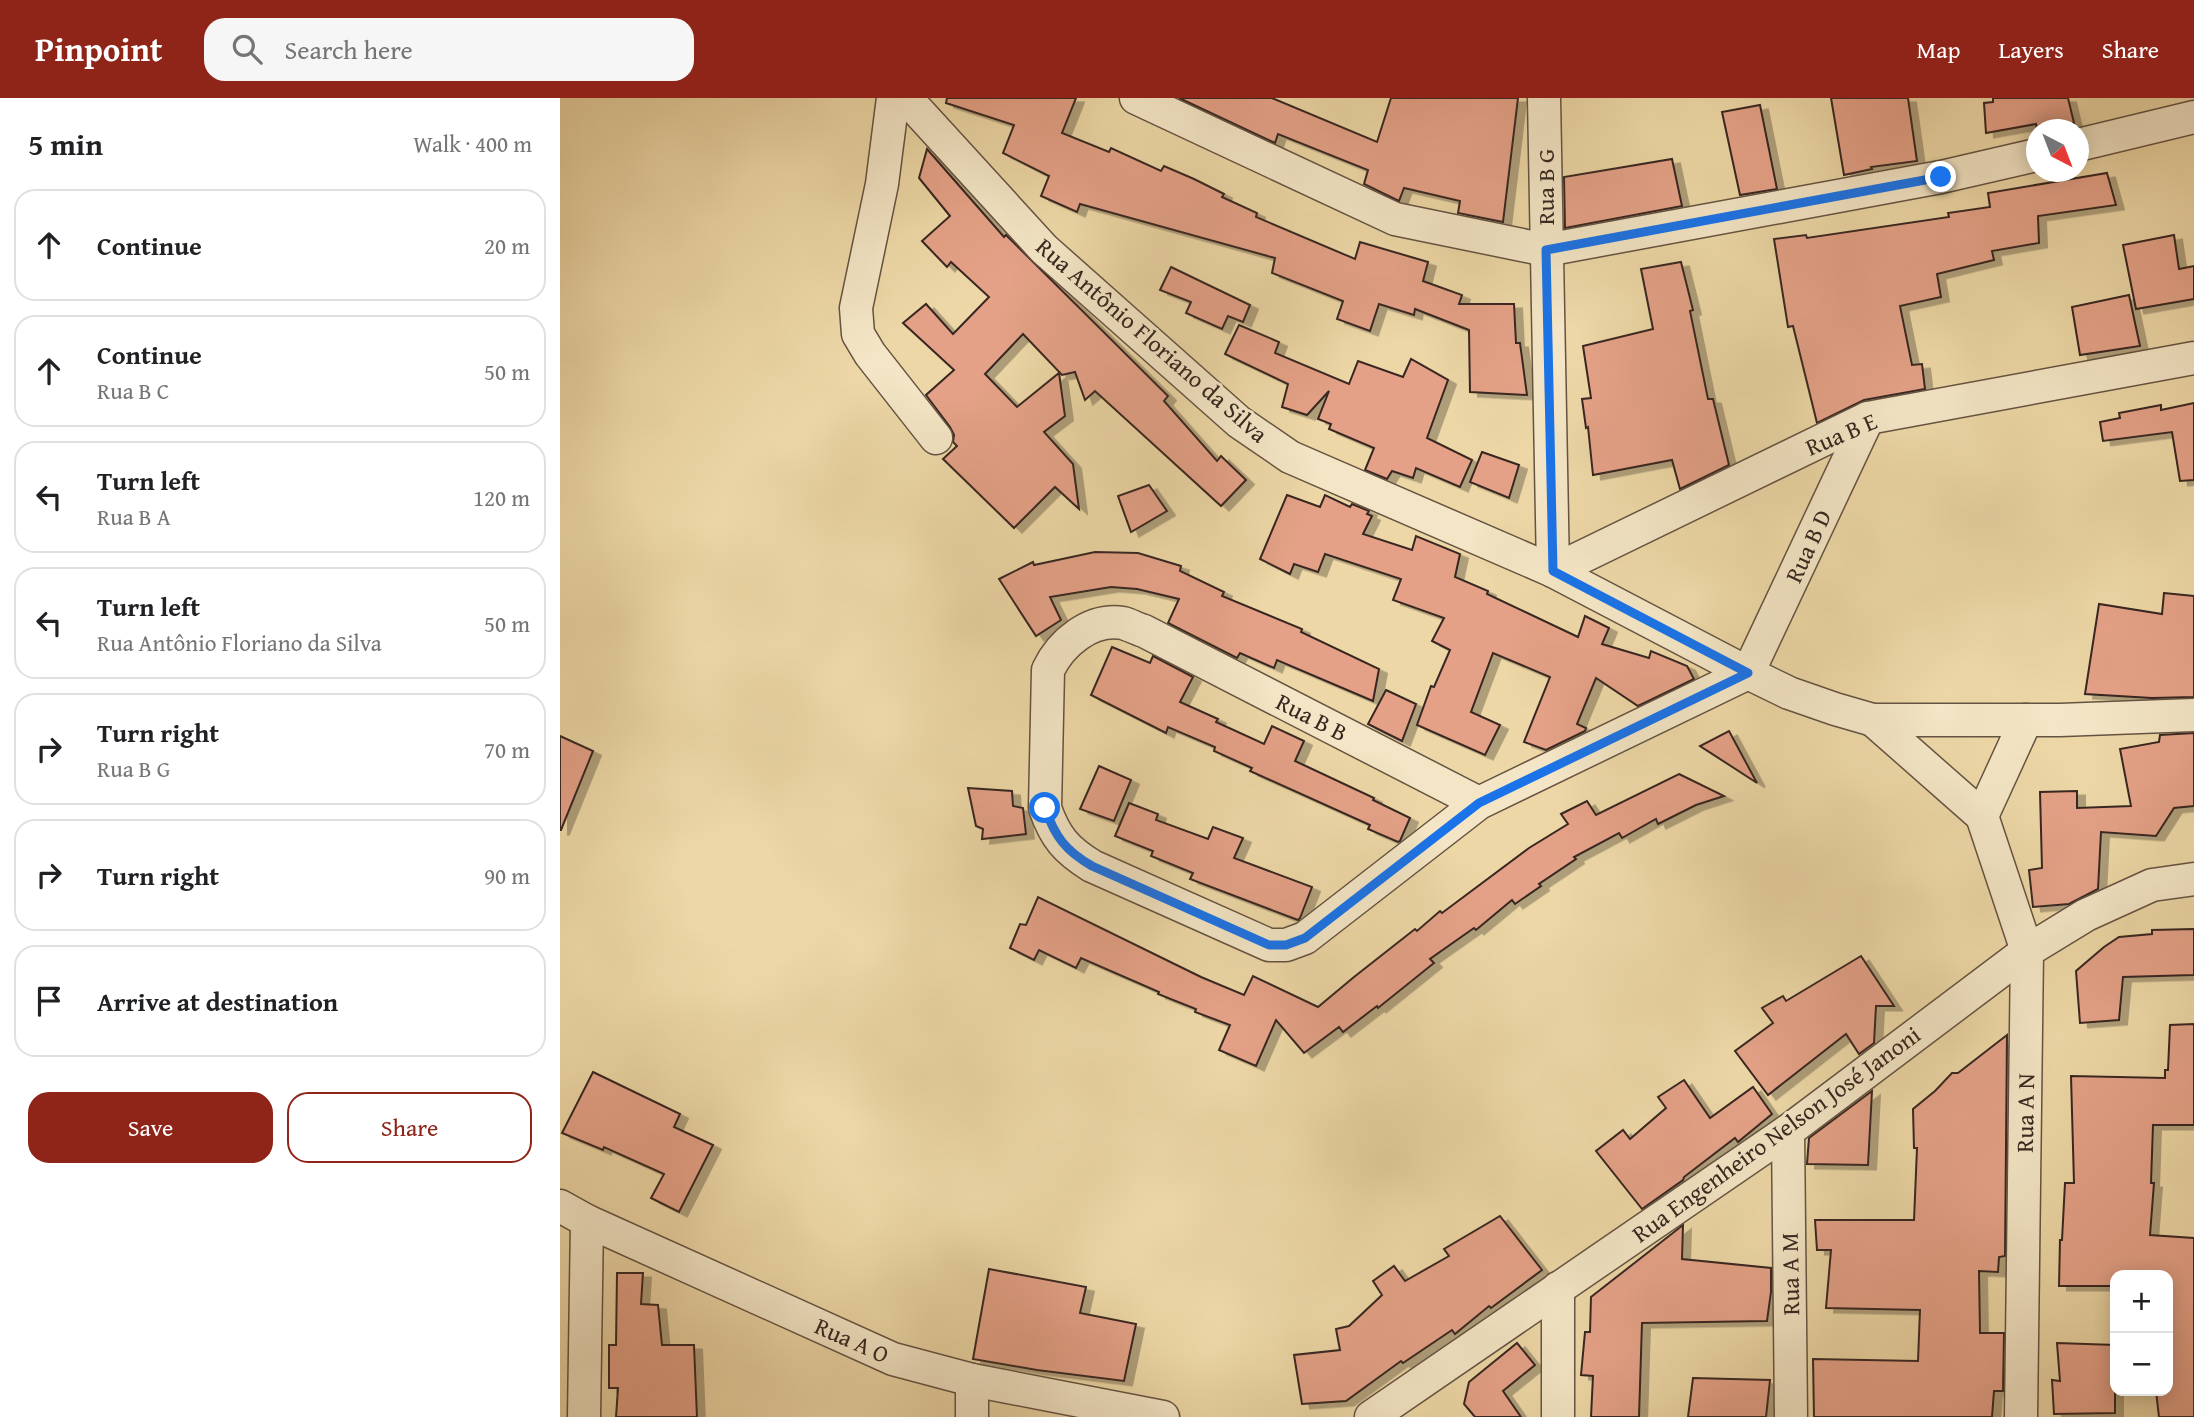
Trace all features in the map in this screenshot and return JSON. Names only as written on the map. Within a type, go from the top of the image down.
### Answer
[{"type":"street","points":[[893,98],[882,184],[856,308],[858,334],[870,354],[936,438]]},
{"type":"street","name":"Rua Antônio Floriano da Silva","points":[[906,98],[1044,249],[1239,422],[1290,457],[1553,571],[1789,693],[1873,720],[2026,720],[2194,715]]},
{"type":"street","points":[[1136,98],[1395,219],[1546,250],[1941,177],[2026,157]]},
{"type":"street","name":"Rua B G","points":[[1544,98],[1553,571]]},
{"type":"street","points":[[2089,142],[2194,117]]},
{"type":"street","name":"Rua B E","points":[[1553,571],[1868,418],[2194,358]]},
{"type":"street","name":"Rua B D","points":[[1748,673],[1868,418]]},
{"type":"street","name":"Rua B B","points":[[1102,623],[1123,623],[1144,631],[1479,803],[1305,938],[1286,945],[1269,945],[1092,866],[1073,855],[1060,840],[1045,808],[1048,670],[1055,654],[1067,643],[1102,623]]},
{"type":"street","points":[[1479,803],[1748,673]]},
{"type":"street","points":[[1873,720],[1982,816],[2026,720]]},
{"type":"street","name":"Rua A N","points":[[1982,816],[2027,951],[2021,1417]]},
{"type":"street","name":"Rua Engenheiro Nelson José Janoni","points":[[1371,1417],[1788,1130],[2027,951],[2086,915],[2152,885],[2194,879]]},
{"type":"street","name":"Rua A M","points":[[1788,1130],[1791,1417]]},
{"type":"street","points":[[574,1213],[584,1417]]},
{"type":"street","name":"Rua A O","points":[[574,1213],[893,1359],[972,1380],[1163,1417]]},
{"type":"street","points":[[1558,1288],[1558,1417]]},
{"type":"street","points":[[972,1380],[972,1417]]},
{"type":"building","points":[[947,98],[1076,98],[1062,133],[1109,152],[1111,148],[1161,171],[1164,166],[1224,194],[1222,197],[1257,213],[1256,217],[1355,259],[1360,242],[1428,262],[1423,281],[1462,295],[1459,304],[1514,304],[1516,343],[1520,343],[1527,395],[1470,392],[1469,330],[1415,309],[1414,315],[1379,304],[1370,331],[1337,319],[1343,301],[1272,273],[1275,258],[1080,204],[1077,212],[1041,196],[1049,176],[1003,153],[1014,125],[946,103]]},
{"type":"building","points":[[1179,98],[1272,98],[1377,142],[1391,98],[1518,98],[1503,222],[1458,213],[1460,201],[1404,188],[1399,201],[1364,184],[1368,170],[1278,134],[1275,143]]},
{"type":"building","points":[[1831,98],[1908,98],[1917,161],[1871,167],[1872,169],[1844,175]]},
{"type":"building","points":[[1993,98],[2068,98],[2073,119],[2026,119],[2026,126],[1986,133],[1984,103],[1993,102]]},
{"type":"building","points":[[1760,105],[1777,189],[1740,195],[1722,112]]},
{"type":"building","points":[[927,149],[1004,237],[1006,235],[1168,396],[1164,401],[1217,461],[1221,456],[1246,480],[1221,506],[1095,391],[1085,400],[1075,372],[1062,375],[1023,334],[985,374],[1017,407],[1059,373],[1065,416],[1044,432],[1073,464],[1079,509],[1055,487],[1014,528],[943,459],[957,446],[953,442],[954,435],[950,427],[926,395],[954,370],[903,323],[926,304],[953,334],[989,297],[951,262],[947,267],[922,241],[950,216],[919,178]]},
{"type":"building","points":[[1672,159],[1682,206],[1565,228],[1564,177]]},
{"type":"building","points":[[2107,173],[2116,205],[2038,216],[2039,243],[1992,251],[1994,260],[1937,274],[1941,297],[1900,306],[1912,365],[1922,364],[1925,389],[1864,400],[1817,423],[1793,326],[1788,327],[1774,239],[1806,235],[1807,238],[1949,217],[1948,213],[1990,207],[1988,193],[2053,182],[2089,182],[2089,176]]},
{"type":"building","points":[[2174,235],[2179,269],[2194,266],[2194,299],[2136,309],[2123,245]]},
{"type":"building","points":[[1681,262],[1693,310],[1690,311],[1708,399],[1713,399],[1729,465],[1680,489],[1672,460],[1593,475],[1582,399],[1591,398],[1583,346],[1653,329],[1641,269]]},
{"type":"building","points":[[1171,267],[1250,305],[1243,322],[1228,316],[1222,329],[1186,313],[1191,302],[1160,290]]},
{"type":"building","points":[[2129,295],[2140,346],[2080,355],[2072,307]]},
{"type":"building","points":[[1239,325],[1279,342],[1275,353],[1349,384],[1358,361],[1403,377],[1411,359],[1448,380],[1427,438],[1472,460],[1460,487],[1416,468],[1413,478],[1392,471],[1387,479],[1365,470],[1374,448],[1329,429],[1331,424],[1318,419],[1329,391],[1307,415],[1282,407],[1288,384],[1225,354]]},
{"type":"building","points":[[2194,403],[2194,480],[2180,481],[2172,432],[2103,441],[2100,422],[2120,418],[2119,413],[2161,405],[2161,410]]},
{"type":"building","points":[[1482,452],[1519,465],[1509,498],[1470,482]]},
{"type":"building","points":[[1149,485],[1167,511],[1131,532],[1118,496]]},
{"type":"building","points":[[1287,495],[1320,507],[1325,495],[1350,507],[1352,504],[1369,511],[1367,514],[1372,516],[1363,534],[1412,550],[1416,536],[1460,554],[1455,577],[1578,637],[1585,616],[1609,628],[1602,644],[1649,658],[1651,651],[1687,666],[1694,679],[1638,706],[1596,678],[1577,724],[1586,728],[1585,731],[1546,750],[1524,742],[1550,677],[1493,653],[1471,712],[1500,725],[1485,755],[1417,725],[1431,686],[1434,687],[1450,650],[1432,641],[1444,618],[1393,600],[1401,579],[1325,554],[1318,572],[1294,564],[1290,574],[1260,559]]},
{"type":"building","points":[[1095,552],[1138,553],[1181,566],[1180,571],[1224,592],[1222,596],[1302,629],[1301,632],[1379,669],[1373,701],[1277,660],[1274,668],[1240,653],[1237,658],[1168,623],[1179,599],[1137,589],[1111,587],[1050,597],[1061,620],[1036,636],[999,579],[1033,562],[1034,565]]},
{"type":"building","points":[[2164,593],[2194,596],[2194,697],[2152,698],[2085,694],[2099,604],[2162,614]]},
{"type":"building","points":[[1112,647],[1150,663],[1153,656],[1193,677],[1180,702],[1218,719],[1216,722],[1264,744],[1272,726],[1304,741],[1295,761],[1410,818],[1400,841],[1368,829],[1370,825],[1250,771],[1252,768],[1214,751],[1215,747],[1168,727],[1166,733],[1091,695]]},
{"type":"building","points":[[1386,690],[1416,704],[1402,741],[1368,724]]},
{"type":"building","points":[[1729,731],[1757,783],[1700,746]]},
{"type":"building","points":[[2194,733],[2194,806],[2174,808],[2156,836],[2101,832],[2098,889],[2069,904],[2033,907],[2029,870],[2042,868],[2040,792],[2077,791],[2077,808],[2131,806],[2120,749],[2159,742],[2160,735]]},
{"type":"building","points":[[560,736],[593,751],[561,830],[560,830]]},
{"type":"building","points":[[1099,766],[1131,780],[1114,821],[1080,809]]},
{"type":"building","points":[[1679,774],[1724,796],[1696,805],[1658,824],[1656,819],[1622,838],[1619,833],[1574,857],[1576,859],[1539,884],[1541,886],[1515,904],[1512,900],[1476,930],[1474,928],[1430,959],[1434,963],[1378,1008],[1377,1006],[1343,1032],[1339,1027],[1304,1053],[1276,1020],[1256,1066],[1219,1050],[1230,1025],[1195,1012],[1196,1009],[1081,958],[1076,968],[1039,950],[1034,960],[1010,948],[1020,924],[1026,925],[1038,897],[1201,977],[1244,995],[1253,976],[1318,1007],[1415,929],[1417,931],[1440,911],[1442,913],[1529,848],[1568,824],[1561,814],[1587,801],[1596,815]]},
{"type":"building","points":[[968,788],[1012,791],[1013,806],[1023,808],[1026,834],[982,839],[983,829],[976,826]]},
{"type":"building","points":[[1129,803],[1158,814],[1156,820],[1208,839],[1213,827],[1243,838],[1234,858],[1312,887],[1300,918],[1298,920],[1190,879],[1193,873],[1151,856],[1153,851],[1115,836]]},
{"type":"building","points":[[2194,929],[2194,975],[2123,977],[2119,1020],[2080,1023],[2076,971],[2104,947],[2119,937],[2152,934],[2152,930]]},
{"type":"building","points":[[1861,956],[1894,1006],[1876,1006],[1874,1043],[1859,1054],[1846,1034],[1768,1095],[1735,1051],[1773,1023],[1762,1008],[1783,996],[1786,1001]]},
{"type":"building","points":[[2194,1024],[2194,1125],[2153,1125],[2151,1183],[2154,1183],[2150,1235],[2194,1238],[2194,1417],[2159,1417],[2157,1396],[2173,1396],[2173,1270],[2110,1270],[2110,1286],[2059,1286],[2065,1183],[2074,1183],[2071,1076],[2165,1078],[2165,1070],[2168,1070],[2170,1025]]},
{"type":"building","points":[[2007,1035],[2005,1256],[1999,1257],[1998,1272],[1979,1271],[1980,1333],[2004,1333],[2003,1391],[1994,1391],[1992,1417],[1814,1417],[1813,1359],[1918,1361],[1920,1310],[1826,1308],[1831,1250],[1817,1250],[1815,1220],[1914,1220],[1917,1148],[1914,1148],[1913,1109],[1952,1073],[1958,1073]]},
{"type":"building","points":[[593,1072],[680,1114],[674,1127],[713,1145],[679,1212],[651,1198],[664,1174],[604,1147],[603,1150],[562,1133]]},
{"type":"building","points":[[1684,1080],[1710,1118],[1753,1087],[1772,1114],[1738,1142],[1735,1138],[1642,1209],[1596,1151],[1623,1130],[1630,1139],[1666,1108],[1658,1097]]},
{"type":"building","points":[[1872,1091],[1868,1165],[1807,1164],[1809,1138]]},
{"type":"building","points":[[1500,1216],[1542,1270],[1491,1308],[1489,1306],[1455,1334],[1452,1330],[1403,1363],[1401,1361],[1346,1401],[1302,1404],[1294,1355],[1340,1350],[1336,1329],[1349,1326],[1382,1295],[1373,1281],[1394,1266],[1405,1281],[1449,1256],[1444,1249]]},
{"type":"building","points":[[1683,1225],[1682,1259],[1771,1268],[1767,1321],[1642,1323],[1639,1417],[1591,1417],[1593,1376],[1581,1375],[1585,1332],[1590,1332],[1591,1297]]},
{"type":"building","points":[[989,1269],[1086,1287],[1080,1313],[1136,1324],[1124,1381],[973,1359]]},
{"type":"building","points":[[617,1273],[643,1273],[641,1304],[658,1305],[662,1345],[694,1345],[697,1417],[616,1417],[618,1388],[609,1388],[609,1345],[616,1345]]},
{"type":"building","points":[[1517,1343],[1535,1365],[1503,1391],[1521,1417],[1475,1417],[1464,1404],[1469,1382]]},
{"type":"building","points":[[2057,1343],[2110,1345],[2110,1396],[2115,1396],[2115,1413],[2054,1414],[2052,1380],[2060,1381]]},
{"type":"building","points":[[1693,1378],[1770,1380],[1766,1417],[1688,1417]]},
{"type":"route","points":[[1045,808],[1060,840],[1073,855],[1092,866],[1269,945],[1286,945],[1305,938],[1479,803],[1748,673],[1553,571],[1546,250],[1941,177]]}]
